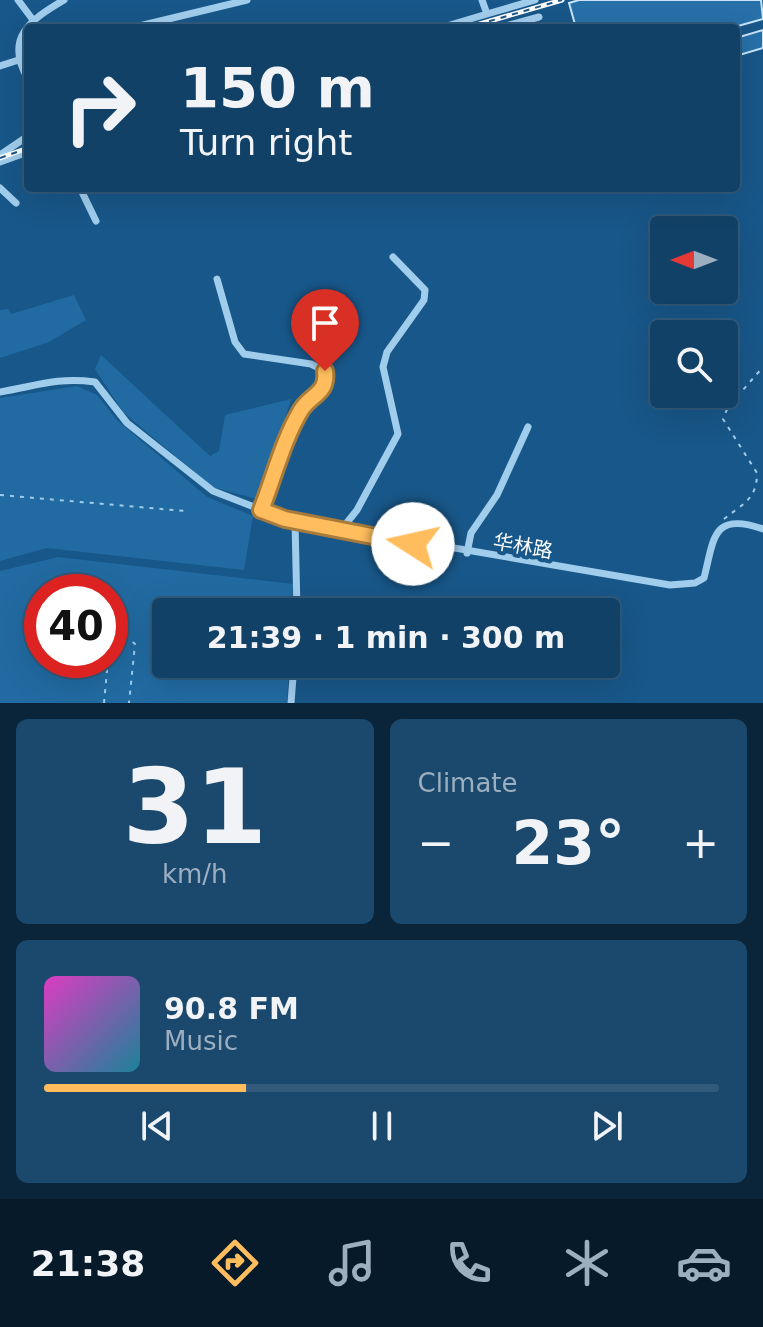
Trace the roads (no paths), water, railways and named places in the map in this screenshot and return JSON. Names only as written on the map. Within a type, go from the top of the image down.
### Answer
[{"type":"street","points":[[18,0],[33,20]]},
{"type":"street","points":[[31,24],[64,0]]},
{"type":"street","points":[[148,24],[247,0]]},
{"type":"street","points":[[482,0],[487,14]]},
{"type":"street","points":[[453,24],[535,0]]},
{"type":"street","points":[[513,24],[539,17]]},
{"type":"street","points":[[24,35],[17,46],[18,60],[24,71]]},
{"type":"street","points":[[0,66],[24,58]]},
{"type":"street","points":[[1,153],[24,139]]},
{"type":"street","points":[[0,162],[24,153]]},
{"type":"street","points":[[0,188],[16,203]]},
{"type":"street","points":[[82,192],[96,221]]},
{"type":"street","points":[[341,530],[357,510],[398,434],[383,367],[387,352],[424,300],[425,290],[393,257]]},
{"type":"street","points":[[217,279],[235,342],[244,354],[311,364],[325,371],[326,382],[320,393],[306,402],[296,419],[261,510]]},
{"type":"street","name":"华林路","points":[[0,392],[35,382],[68,379],[95,382],[127,423],[213,491],[295,521],[467,553],[670,585],[695,583],[704,578],[712,538],[721,527],[740,523],[763,529]]},
{"type":"street","points":[[467,553],[471,533],[497,495],[528,427]]},
{"type":"street","points":[[295,521],[297,598]]},
{"type":"street","points":[[291,703],[293,678]]},
{"type":"railway","points":[[480,24],[562,0]]},
{"type":"railway","points":[[0,158],[24,149]]}]
